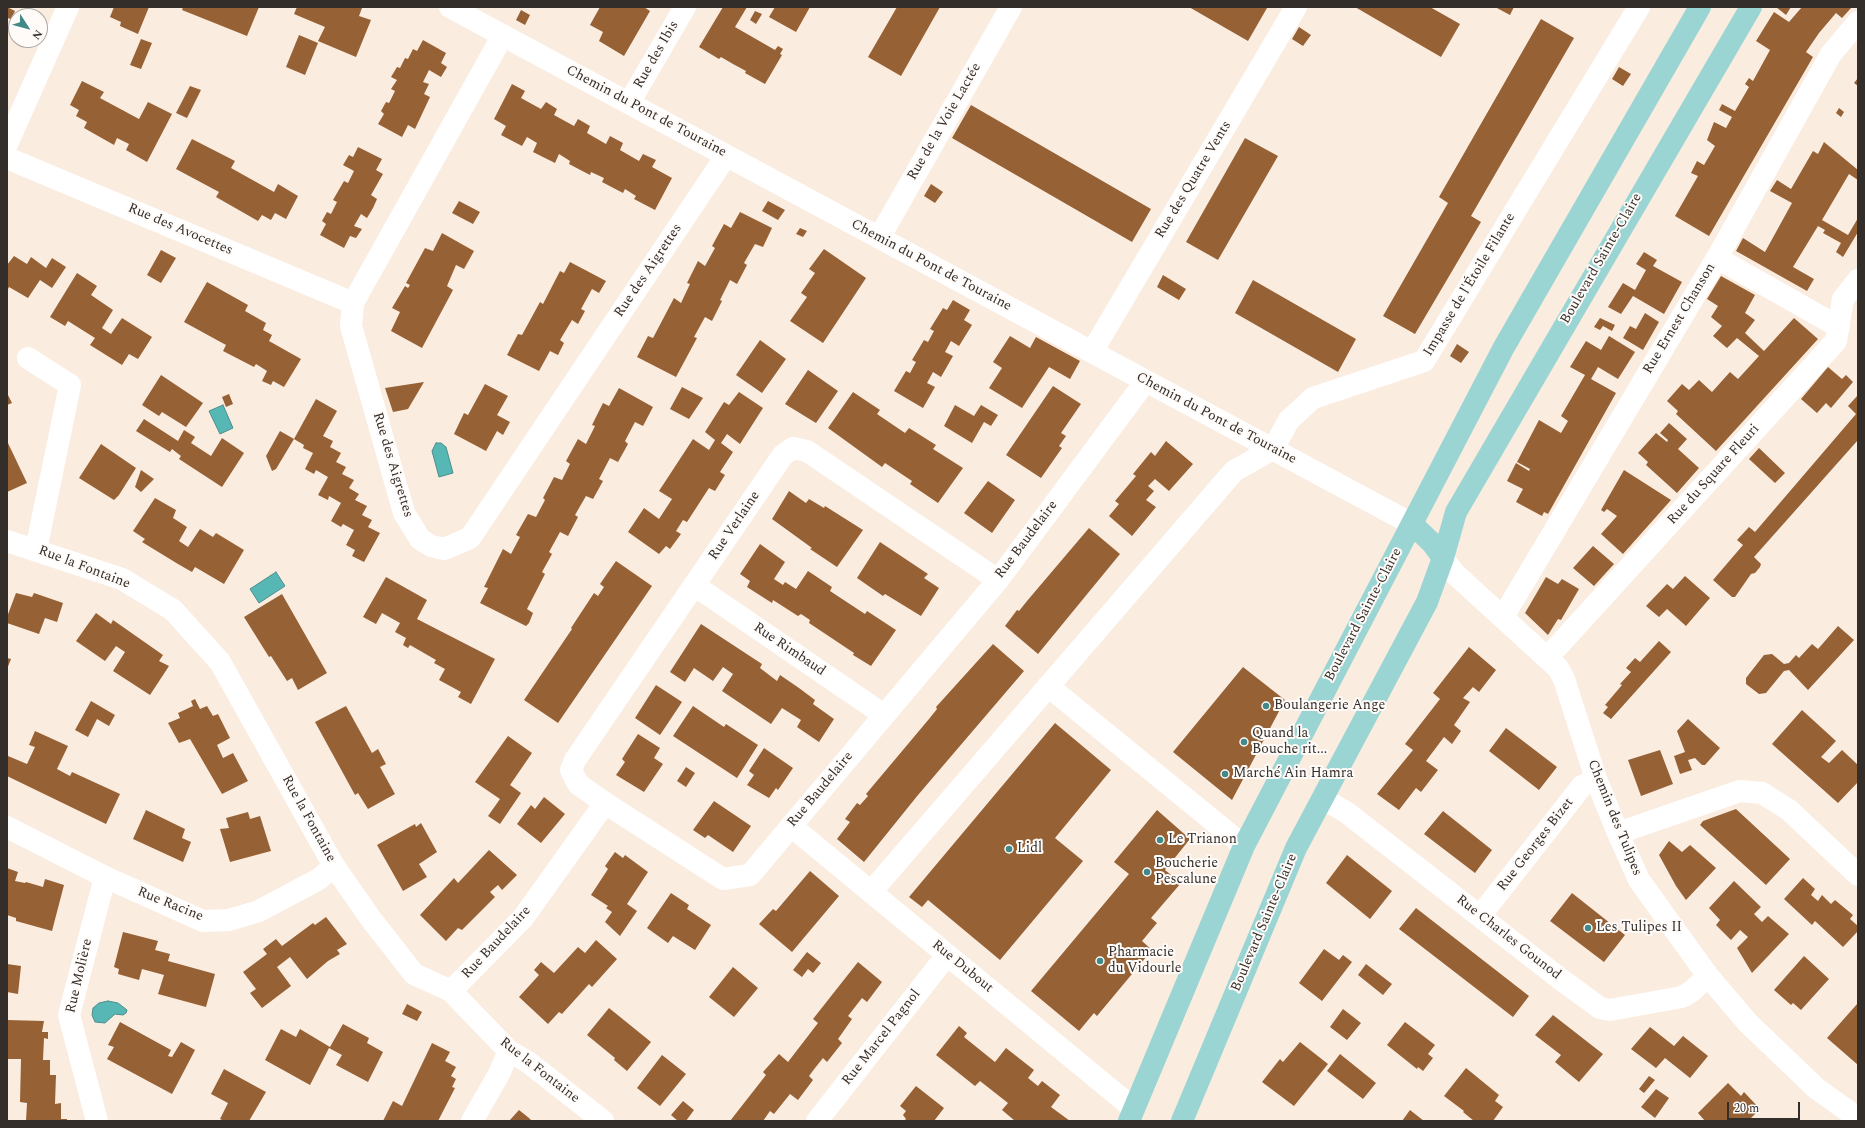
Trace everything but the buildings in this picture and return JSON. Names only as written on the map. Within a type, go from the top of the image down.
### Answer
[{"type":"main road","name":"Boulevard Sainte-Claire","points":[[1131,1115],[1244,846],[1412,524],[1425,496],[1504,347],[1700,7]]},
{"type":"main road","name":"Boulevard Sainte-Claire","points":[[1182,1121],[1296,848],[1427,602],[1443,558],[1456,512],[1751,7]]},
{"type":"main road","points":[[1425,496],[1456,512]]},
{"type":"main road","points":[[1412,524],[1432,542],[1443,558]]},
{"type":"street","points":[[7,144],[68,7]]},
{"type":"street","name":"Chemin du Pont de Touraine","points":[[450,7],[1412,524]]},
{"type":"street","name":"Rue des Ibis","points":[[629,103],[685,7]]},
{"type":"street","name":"Rue de la Voie Lactée","points":[[879,238],[1011,7]]},
{"type":"street","name":"Rue des Quatre Vents","points":[[1092,352],[1296,7]]},
{"type":"street","name":"Impasse de l'Étoile Filante","points":[[1273,449],[1289,420],[1313,398],[1424,361],[1639,7]]},
{"type":"street","name":"Rue Ernest Chanson","points":[[1503,617],[1717,258],[1831,54],[1858,22]]},
{"type":"street","name":"Rue des Aigrettes","points":[[503,35],[353,303],[351,326],[404,513],[420,539],[431,546],[444,549],[470,538],[726,156]]},
{"type":"street","name":"Rue des Avocettes","points":[[7,158],[353,303]]},
{"type":"street","points":[[1717,258],[1839,327]]},
{"type":"street","name":"Rue du Square Fleuri","points":[[1547,658],[1836,341],[1843,299],[1858,280]]},
{"type":"street","points":[[28,358],[70,385],[36,550]]},
{"type":"street","name":"Rue Baudelaire","points":[[452,991],[523,918],[605,803],[723,879],[750,875],[998,580],[1139,390],[1143,380]]},
{"type":"street","name":"Rue Verlaine","points":[[605,803],[578,784],[571,770],[575,760],[783,455],[793,448],[808,451],[998,580]]},
{"type":"street","points":[[871,892],[1234,471],[1273,449]]},
{"type":"street","name":"Rue la Fontaine","points":[[7,541],[122,580],[173,610],[220,662],[334,866],[371,919],[414,974],[452,991],[509,1051],[528,1062],[603,1121]]},
{"type":"street","name":"Chemin des Tulipes","points":[[1443,558],[1455,574],[1558,668],[1564,679],[1596,779],[1618,833],[1643,887],[1708,976],[1748,1022],[1817,1089],[1858,1118]]},
{"type":"street","name":"Rue Rimbaud","points":[[694,585],[884,715]]},
{"type":"street","points":[[1048,686],[1244,846]]},
{"type":"street","name":"Rue Georges Bizet","points":[[1480,916],[1582,786],[1596,779]]},
{"type":"street","points":[[1618,833],[1740,791],[1762,793],[1789,810],[1858,875]]},
{"type":"street","name":"Rue Charles Gounod","points":[[1323,799],[1346,812],[1586,999],[1600,1008],[1610,1010],[1682,997],[1692,991],[1708,976]]},
{"type":"street","name":"Rue Dubout","points":[[791,826],[947,955],[1131,1115]]},
{"type":"street","name":"Rue Racine","points":[[7,827],[105,877],[203,921],[229,920],[259,911],[319,879],[334,866]]},
{"type":"street","name":"Rue Molière","points":[[97,1121],[69,1015],[105,877]]},
{"type":"street","name":"Rue Marcel Pagnol","points":[[817,1121],[947,955]]},
{"type":"street","points":[[472,1121],[499,1074],[509,1051]]},
{"type":"water","points":[[223,405],[233,428],[220,434],[209,411]]},
{"type":"water","points":[[436,443],[441,443],[446,447],[453,473],[439,477],[432,451]]},
{"type":"water","points":[[276,572],[285,586],[259,603],[250,589]]},
{"type":"water","points":[[108,1001],[118,1003],[127,1010],[126,1013],[123,1015],[115,1014],[105,1023],[95,1022],[92,1015],[93,1008],[99,1003]]},
{"type":"place","name":"Boulangerie Ange","points":[[1266,706]]},
{"type":"place","name":"Quand la Bouche rit...","points":[[1244,742]]},
{"type":"place","name":"Marché Ain Hamra","points":[[1225,774]]},
{"type":"place","name":"Le Trianon","points":[[1160,840]]},
{"type":"place","name":"Lidl","points":[[1009,849]]},
{"type":"place","name":"Boucherie Pescalune","points":[[1147,872]]},
{"type":"place","name":"Les Tulipes II","points":[[1588,928]]},
{"type":"place","name":"Pharmacie du Vidourle","points":[[1100,961]]}]
